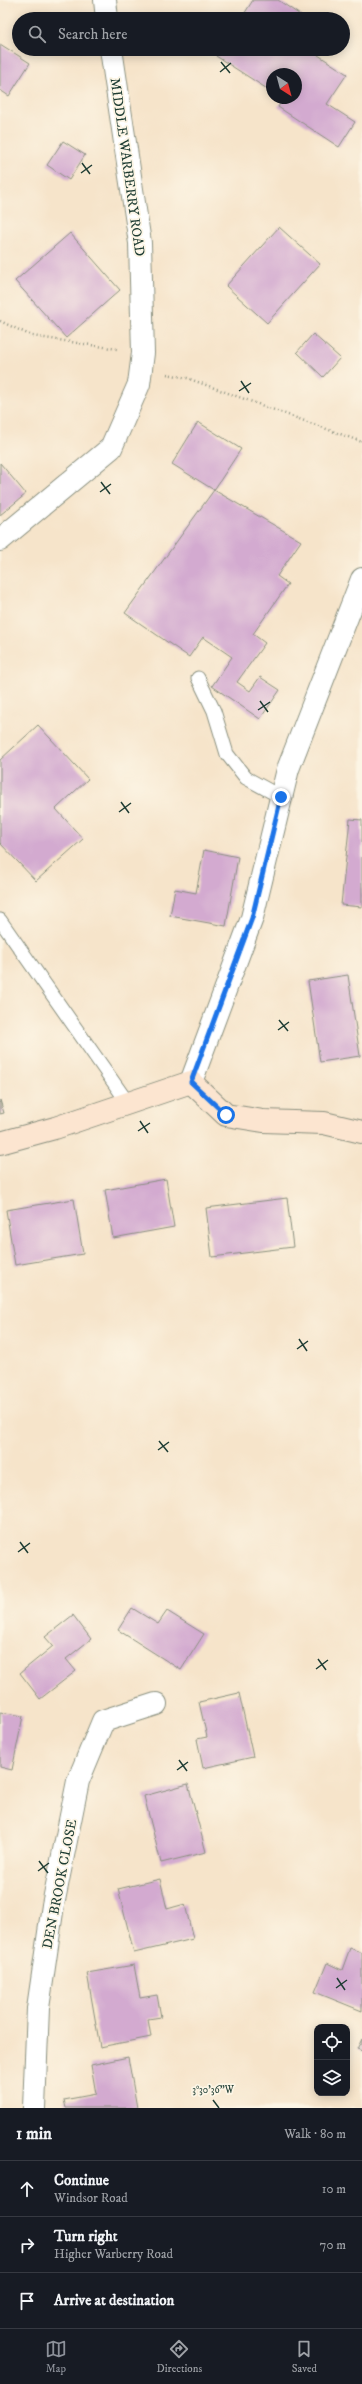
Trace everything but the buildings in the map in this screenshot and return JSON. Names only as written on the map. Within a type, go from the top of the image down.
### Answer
[{"type":"street","points":[[105,0],[106,12]]},
{"type":"street","name":"MIDDLE WARBERRY ROAD","points":[[0,540],[112,448],[134,396],[142,361],[140,243],[112,56]]},
{"type":"street","points":[[191,1082],[252,918],[288,768],[362,579]]},
{"type":"street","points":[[0,1143],[55,1128],[191,1082]]},
{"type":"street","points":[[191,1082],[226,1115],[263,1121],[324,1123],[362,1132]]},
{"type":"street","name":"DEN BROOK CLOSE","points":[[34,2108],[38,2008],[53,1905],[78,1781],[103,1721],[156,1704]]},
{"type":"lane","points":[[198,678],[214,711],[227,754],[246,778],[281,797]]},
{"type":"lane","points":[[0,920],[128,1103]]},
{"type":"path","points":[[0,321],[32,336],[142,361],[362,442]]},
{"type":"route","points":[[226,1115],[191,1082],[252,918],[281,797]]}]
